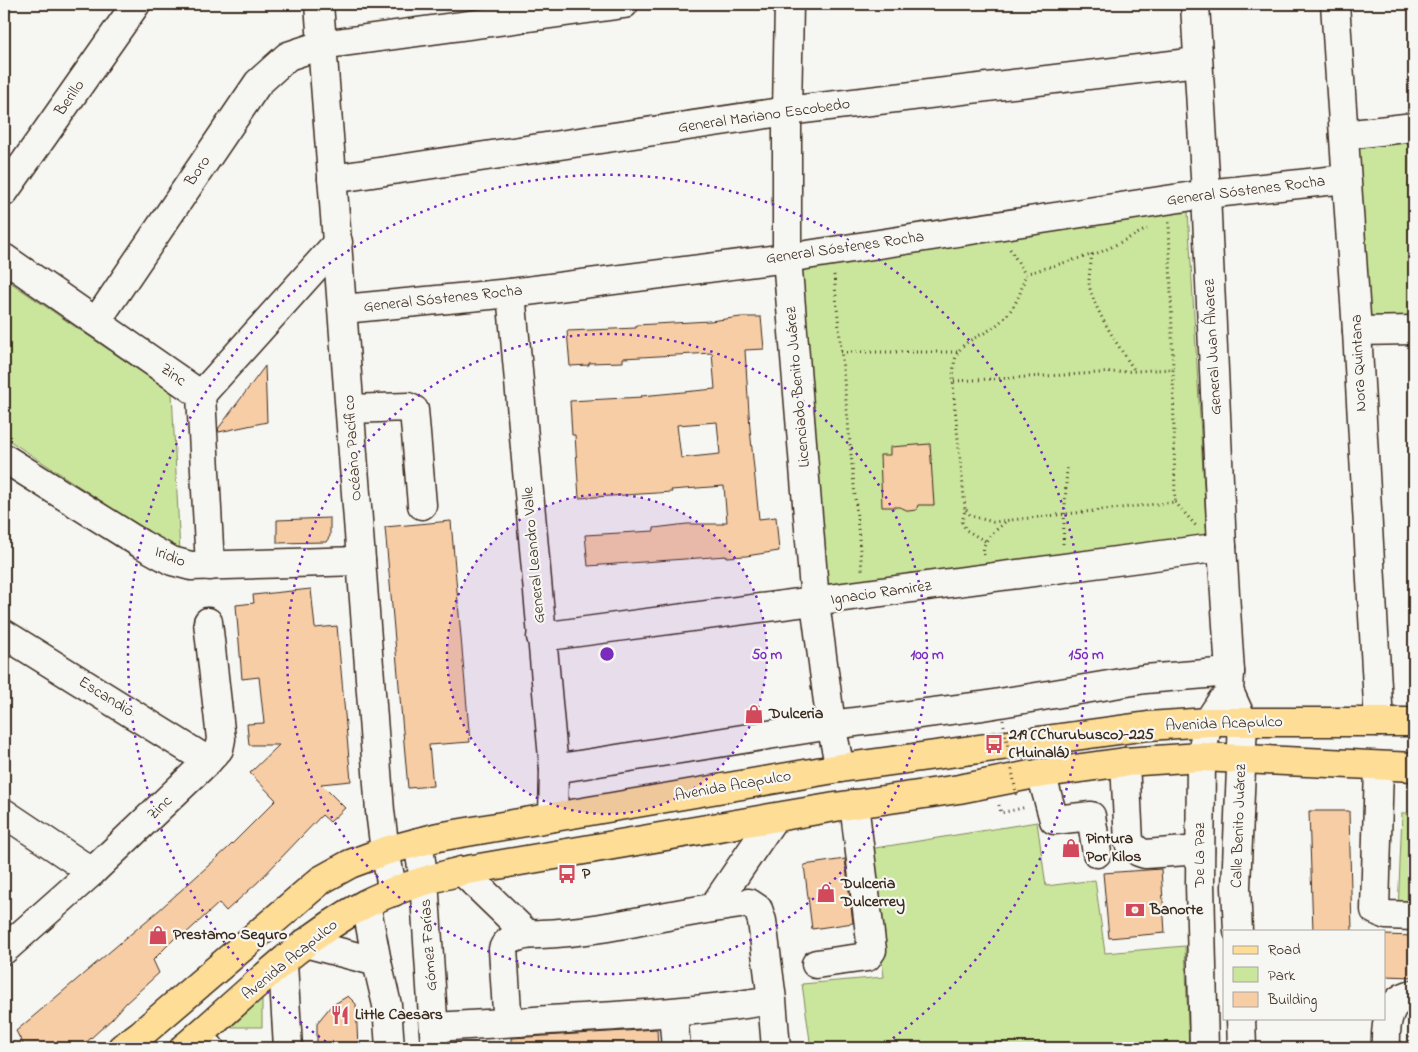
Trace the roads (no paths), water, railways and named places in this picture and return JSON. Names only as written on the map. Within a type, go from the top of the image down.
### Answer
[{"type":"main road","name":"Avenida Acapulco","points":[[122,1048],[321,880],[350,864],[384,851],[418,842],[553,816],[840,768],[1148,726],[1208,722],[1414,722]]},
{"type":"main road","name":"Avenida Acapulco","points":[[193,1048],[305,943],[366,904],[392,892],[424,880],[462,871],[854,804],[959,789],[1041,773],[1125,762],[1201,757],[1414,767]]},
{"type":"street","name":"Berillo","points":[[4,192],[136,4]]},
{"type":"street","name":"Océano Pacífico","points":[[319,4],[380,811],[384,851],[392,892]]},
{"type":"street","name":"Boro","points":[[96,322],[258,83],[288,56],[321,45],[624,4]]},
{"type":"street","name":"Licenciado Benito Juárez","points":[[789,4],[787,258],[816,602],[831,725],[840,768]]},
{"type":"street","name":"General Juan Álvarez","points":[[1195,4],[1206,194],[1211,540],[1230,682],[1243,722]]},
{"type":"street","name":"Nora Quintana","points":[[1335,4],[1357,331],[1379,722]]},
{"type":"street","name":"General Mariano Escobedo","points":[[332,179],[787,111],[1197,62]]},
{"type":"street","points":[[1344,135],[1414,127]]},
{"type":"street","name":"General Sóstenes Rocha","points":[[343,309],[510,293],[787,258],[1206,194],[1346,179]]},
{"type":"street","points":[[202,395],[338,242]]},
{"type":"street","name":"Zinc","points":[[4,258],[202,395],[210,566]]},
{"type":"street","name":"General Leandro Valle","points":[[510,293],[554,769],[553,816]]},
{"type":"street","points":[[1357,331],[1414,330]]},
{"type":"street","points":[[350,409],[408,407],[414,410],[422,505]]},
{"type":"street","name":"Iridio","points":[[4,458],[140,544],[172,561],[190,566],[361,561]]},
{"type":"street","name":"Ignacio Ramirez","points":[[541,637],[816,602],[1211,540]]},
{"type":"street","name":"Zinc","points":[[4,950],[92,872],[219,749],[221,739],[208,622]]},
{"type":"street","name":"Escandio","points":[[4,634],[208,761]]},
{"type":"street","points":[[554,769],[831,725],[982,706],[1145,679],[1230,682],[1208,722]]},
{"type":"street","name":"De La Paz","points":[[1204,1048],[1200,884],[1201,757],[1208,722]]},
{"type":"street","name":"Calle Benito Juárez","points":[[1238,930],[1236,887],[1243,722]]},
{"type":"street","points":[[1125,762],[1126,813],[1129,843],[1134,849],[1145,854],[1200,850]]},
{"type":"street","points":[[1379,766],[1375,910],[1386,915],[1414,916]]},
{"type":"street","points":[[1041,773],[1054,820],[1091,816],[1097,853]]},
{"type":"street","points":[[816,964],[867,957],[872,950],[854,804]]},
{"type":"street","points":[[4,813],[92,872]]},
{"type":"street","points":[[714,906],[774,818]]},
{"type":"street","name":"Gómez Farías","points":[[418,842],[424,880],[435,1038]]},
{"type":"street","points":[[462,871],[527,934]]},
{"type":"street","points":[[1200,884],[1236,887]]},
{"type":"street","points":[[519,1022],[510,1018],[507,1010],[502,948],[508,941],[527,934],[551,934],[601,927],[714,906],[749,902],[758,909],[762,921],[776,1048]]},
{"type":"street","points":[[366,904],[376,962],[387,1005],[390,1048]]},
{"type":"street","points":[[305,943],[376,962]]},
{"type":"street","points":[[283,963],[288,1048]]},
{"type":"street","points":[[1386,1048],[1388,1017],[1394,1004],[1408,995],[1414,994]]},
{"type":"street","points":[[435,1038],[519,1022],[610,1015],[673,1013],[726,1008],[772,1000]]},
{"type":"street","points":[[673,1013],[676,1048]]},
{"type":"street","points":[[1241,1020],[1242,1048]]},
{"type":"place","name":"Dulceria","points":[[754,714]]},
{"type":"place","name":"219 (Churubusco)-225 (Huinalá)","points":[[994,744]]},
{"type":"place","name":"Pintura Por Kilos","points":[[1071,848]]},
{"type":"place","name":"P","points":[[567,874]]},
{"type":"place","name":"Dulceria Dulcerrey","points":[[826,893]]},
{"type":"place","name":"Banorte","points":[[1135,910]]},
{"type":"place","name":"Prestamo Seguro","points":[[158,935]]},
{"type":"place","name":"Little Caesars","points":[[340,1015]]}]
